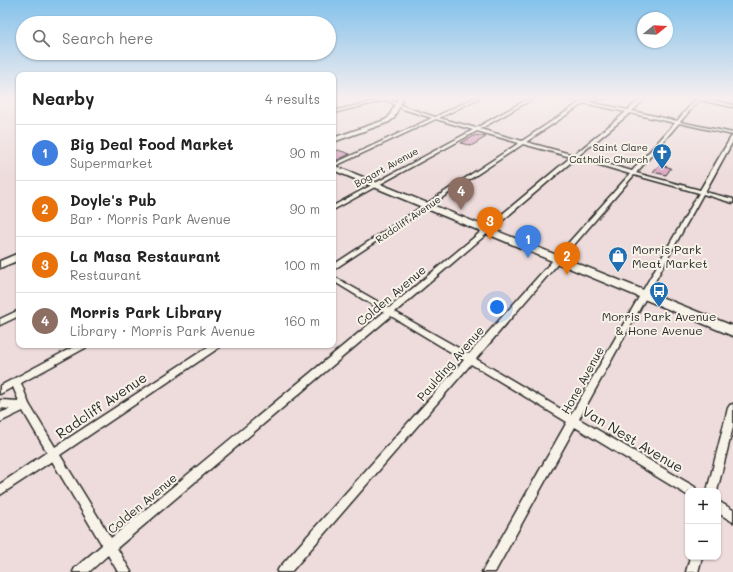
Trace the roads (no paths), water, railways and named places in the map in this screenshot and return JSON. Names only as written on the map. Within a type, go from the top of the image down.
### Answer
[{"type":"main road","points":[[336,139],[377,125]]},
{"type":"main road","points":[[336,168],[733,331]]},
{"type":"main road","points":[[0,265],[16,257]]},
{"type":"street","points":[[336,166],[422,125]]},
{"type":"street","points":[[461,125],[733,201]]},
{"type":"street","name":"Bogart Avenue","points":[[336,206],[485,125]]},
{"type":"street","name":"Radcliff Avenue","points":[[336,266],[549,125]]},
{"type":"street","name":"Colden Avenue","points":[[79,572],[613,125]]},
{"type":"street","name":"Paulding Avenue","points":[[283,572],[676,125]]},
{"type":"street","points":[[690,125],[733,134]]},
{"type":"street","name":"Hone Avenue","points":[[488,572],[733,137]]},
{"type":"street","name":"Van Nest Avenue","points":[[336,280],[686,488]]},
{"type":"street","points":[[0,322],[16,314]]},
{"type":"street","points":[[0,390],[78,348]]},
{"type":"street","name":"Radcliff Avenue","points":[[0,490],[212,348]]},
{"type":"street","points":[[16,382],[25,406],[125,572]]},
{"type":"street","points":[[0,404],[25,406]]},
{"type":"street","points":[[0,418],[25,406]]},
{"type":"street","points":[[713,488],[733,408]]},
{"type":"street","points":[[721,509],[733,516]]},
{"type":"street","points":[[692,572],[695,560]]},
{"type":"place","name":"Saint Clare Catholic Church","points":[[662,170]]},
{"type":"place","name":"Morris Park Library","points":[[461,210]]},
{"type":"place","name":"La Masa Restaurant","points":[[490,240]]},
{"type":"place","name":"Big Deal Food Market","points":[[528,258]]},
{"type":"place","name":"Morris Park Meat Market","points":[[618,273]]},
{"type":"place","name":"Doyle's Pub","points":[[567,275]]},
{"type":"place","name":"Morris Park Avenue & Hone Avenue","points":[[659,308]]}]
